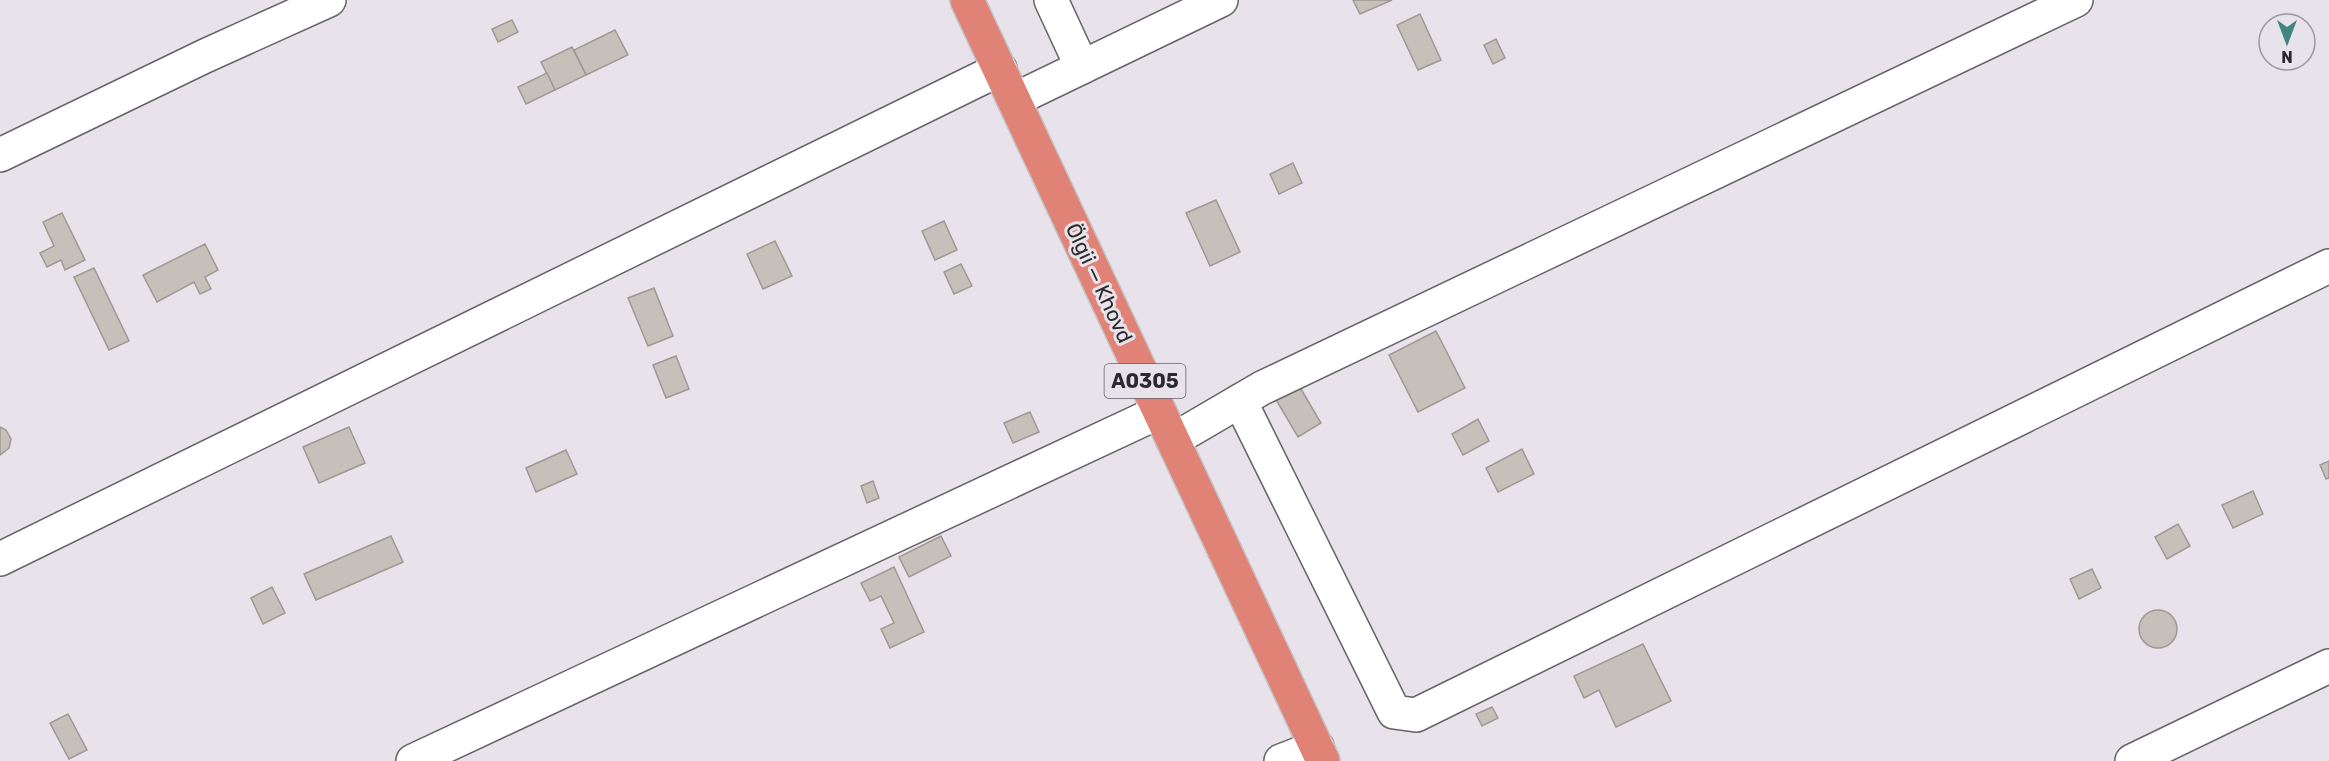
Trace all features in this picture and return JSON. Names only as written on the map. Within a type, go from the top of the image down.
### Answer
[{"type":"highway","name":"Ölgii — Khovd","points":[[967,0],[1320,754]]},
{"type":"street","points":[[0,156],[206,56],[329,0]]},
{"type":"street","points":[[1051,0],[1082,67]]},
{"type":"street","points":[[1014,100],[1221,0]]},
{"type":"street","points":[[413,761],[1166,426],[1240,401],[1262,388],[2076,0]]},
{"type":"street","points":[[0,559],[999,69]]},
{"type":"street","points":[[1240,401],[1394,712],[1416,715],[2329,266]]},
{"type":"street","points":[[2132,761],[2329,666]]},
{"type":"street","points":[[1281,761],[1320,754]]},
{"type":"building","points":[[1353,0],[1392,0],[1360,14]]},
{"type":"building","points":[[1420,14],[1441,60],[1418,70],[1397,25]]},
{"type":"building","points":[[512,20],[518,32],[498,42],[492,29]]},
{"type":"building","points":[[615,30],[628,55],[586,75],[574,50]]},
{"type":"building","points":[[1496,39],[1505,58],[1493,64],[1484,45]]},
{"type":"building","points":[[572,47],[586,75],[555,90],[541,62]]},
{"type":"building","points":[[547,73],[555,90],[526,104],[518,87]]},
{"type":"building","points":[[1293,163],[1302,183],[1279,194],[1270,174]]},
{"type":"building","points":[[1216,200],[1240,252],[1210,266],[1186,213]]},
{"type":"building","points":[[62,213],[85,260],[65,270],[61,260],[47,267],[40,253],[54,246],[43,222]]},
{"type":"building","points":[[944,221],[957,250],[935,260],[922,231]]},
{"type":"building","points":[[775,241],[792,276],[763,289],[747,254]]},
{"type":"building","points":[[205,244],[218,270],[205,277],[211,289],[200,294],[194,282],[157,302],[143,275]]},
{"type":"building","points":[[961,264],[972,286],[954,294],[944,272]]},
{"type":"building","points":[[94,268],[129,341],[109,350],[74,277]]},
{"type":"building","points":[[654,288],[673,336],[648,346],[628,298]]},
{"type":"building","points":[[1436,331],[1465,388],[1418,412],[1389,355]]},
{"type":"building","points":[[676,356],[689,389],[666,398],[653,365]]},
{"type":"building","points":[[1298,384],[1321,423],[1298,437],[1275,398]]},
{"type":"building","points":[[1030,412],[1039,432],[1013,443],[1004,423]]},
{"type":"building","points":[[1478,419],[1489,441],[1463,455],[1452,434]]},
{"type":"building","points":[[0,427],[6,430],[11,439],[9,448],[0,455]]},
{"type":"building","points":[[349,427],[365,463],[319,483],[303,447]]},
{"type":"building","points":[[1522,449],[1534,474],[1498,492],[1486,468]]},
{"type":"building","points":[[566,450],[577,474],[536,492],[526,468]]},
{"type":"building","points":[[2329,461],[2329,478],[2326,479],[2320,465]]},
{"type":"building","points":[[873,481],[879,498],[867,503],[861,486]]},
{"type":"building","points":[[2253,491],[2263,514],[2233,528],[2222,505]]},
{"type":"building","points":[[2178,524],[2190,546],[2167,559],[2155,537]]},
{"type":"building","points":[[391,536],[403,562],[316,600],[304,574]]},
{"type":"building","points":[[941,536],[951,556],[909,577],[899,557]]},
{"type":"building","points":[[894,567],[924,632],[890,648],[881,629],[894,623],[881,596],[870,601],[861,583]]},
{"type":"building","points":[[2092,569],[2101,588],[2079,599],[2070,579]]},
{"type":"building","points":[[272,587],[285,613],[263,624],[251,598]]},
{"type":"building","points":[[2158,610],[2171,616],[2177,629],[2171,642],[2158,648],[2145,642],[2139,629],[2145,616]]},
{"type":"building","points":[[1643,644],[1671,701],[1616,727],[1599,690],[1584,698],[1574,676]]},
{"type":"building","points":[[1492,707],[1498,718],[1482,726],[1476,714]]},
{"type":"building","points":[[68,714],[87,750],[69,759],[50,723]]}]
